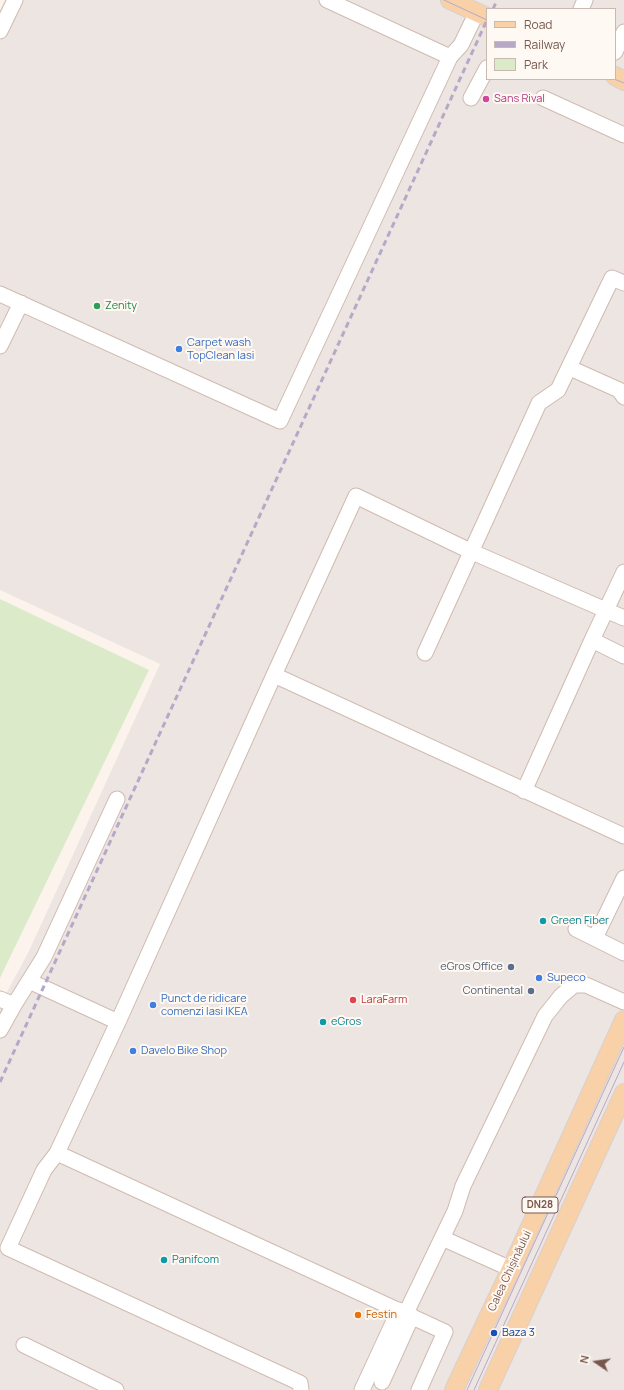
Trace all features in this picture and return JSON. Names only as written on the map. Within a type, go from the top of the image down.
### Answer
[{"type":"main road","points":[[450,0],[477,10]]},
{"type":"main road","name":"Calea Chișinăului","points":[[454,1390],[511,1269],[624,1020]]},
{"type":"main road","name":"DN28","points":[[491,1388],[624,1092]]},
{"type":"lane","points":[[0,31],[15,0]]},
{"type":"lane","points":[[327,0],[450,57]]},
{"type":"lane","points":[[0,294],[280,422],[450,57],[461,45],[477,10]]},
{"type":"lane","points":[[616,50],[624,32]]},
{"type":"lane","points":[[471,98],[486,70]]},
{"type":"lane","points":[[543,98],[624,135]]},
{"type":"lane","points":[[425,653],[470,551],[539,403],[558,390],[570,368],[612,278],[624,283]]},
{"type":"lane","points":[[0,346],[21,303]]},
{"type":"lane","points":[[570,368],[622,388]]},
{"type":"lane","points":[[301,1390],[300,1383],[8,1248],[44,1170],[57,1153],[118,1022],[356,496],[470,551],[624,618]]},
{"type":"lane","points":[[524,791],[624,572]]},
{"type":"lane","points":[[592,640],[624,656]]},
{"type":"lane","points":[[274,675],[624,836]]},
{"type":"lane","points":[[0,1030],[7,1002],[29,981],[44,958],[117,799]]},
{"type":"lane","points":[[596,938],[624,878]]},
{"type":"lane","points":[[576,929],[624,952]]},
{"type":"lane","points":[[29,981],[118,1022]]},
{"type":"lane","points":[[362,1390],[406,1313],[455,1211],[463,1186],[474,1161],[545,1016],[560,996],[574,985],[586,986],[624,1002]]},
{"type":"lane","points":[[57,1153],[445,1332],[419,1390]]},
{"type":"lane","points":[[442,1238],[511,1269]]},
{"type":"lane","points":[[382,1382],[406,1313]]},
{"type":"lane","points":[[24,1345],[116,1390]]},
{"type":"shaded area","points":[[5,0],[624,0],[624,1390],[0,1390],[0,1005],[29,951],[160,664],[0,590],[0,10]]},
{"type":"green space","points":[[0,599],[149,670],[0,978]]},
{"type":"tram line","points":[[444,0],[486,20]]},
{"type":"tram line","points":[[616,80],[624,83]]},
{"type":"tram line","points":[[467,1390],[624,1047]]},
{"type":"tram line","points":[[474,1390],[624,1062]]},
{"type":"railway","points":[[493,8],[497,0]]},
{"type":"railway","points":[[0,1082],[486,22]]},
{"type":"place","name":"Sans Rival","points":[[486,99]]},
{"type":"place","name":"Zenity","points":[[97,306]]},
{"type":"place","name":"Carpet wash TopClean Iasi","points":[[179,349]]},
{"type":"place","name":"Green Fiber","points":[[543,921]]},
{"type":"place","name":"eGros Office","points":[[511,967]]},
{"type":"place","name":"Supeco","points":[[539,978]]},
{"type":"place","name":"Continental","points":[[531,991]]},
{"type":"place","name":"LaraFarm","points":[[353,1000]]},
{"type":"place","name":"Punct de ridicare comenzi Iasi IKEA","points":[[153,1005]]},
{"type":"place","name":"eGros","points":[[323,1022]]},
{"type":"place","name":"Davelo Bike Shop","points":[[133,1051]]},
{"type":"place","name":"Panifcom","points":[[164,1260]]},
{"type":"place","name":"Festin","points":[[358,1315]]},
{"type":"place","name":"Baza 3","points":[[494,1333]]}]
